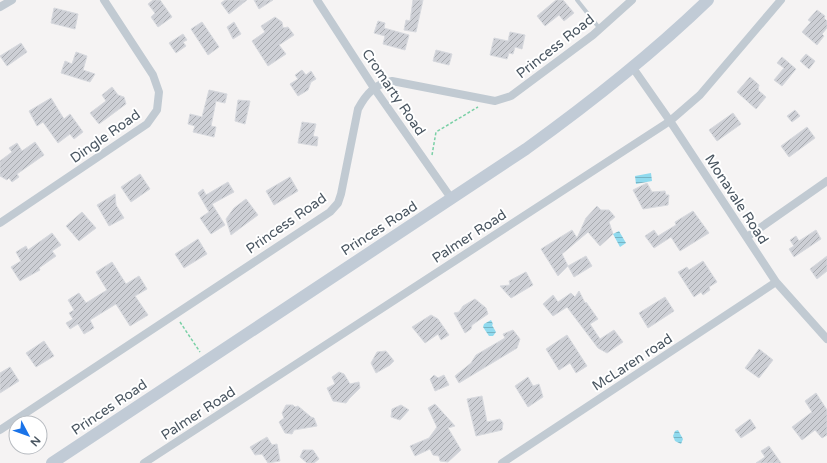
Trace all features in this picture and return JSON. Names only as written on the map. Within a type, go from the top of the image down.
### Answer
[{"type":"main road","name":"Princes Road","points":[[52,463],[559,125],[633,68],[708,0]]},
{"type":"street","points":[[0,8],[12,0]]},
{"type":"street","name":"Dingle Road","points":[[0,223],[147,124],[157,110],[159,92],[153,75],[104,0]]},
{"type":"street","name":"Cromarty Road","points":[[317,0],[374,88],[451,198]]},
{"type":"street","name":"Princess Road","points":[[0,430],[330,212],[338,204],[341,194],[358,109],[365,97],[374,88],[384,82],[392,81],[490,100],[499,100],[511,96],[600,29],[632,0]]},
{"type":"street","name":"Palmer Road","points":[[144,463],[670,121],[700,95],[781,0]]},
{"type":"street","name":"Monavale Road","points":[[633,68],[670,121],[776,282],[827,339]]},
{"type":"street","points":[[747,237],[827,182]]},
{"type":"street","name":"McLaren road","points":[[502,463],[776,282]]},
{"type":"lane","points":[[577,0],[600,29]]},
{"type":"path","points":[[430,169],[432,148],[436,132],[490,100]]},
{"type":"path","points":[[176,314],[205,360]]},
{"type":"water","points":[[651,173],[652,181],[636,184],[635,176]]},
{"type":"water","points":[[619,231],[626,243],[620,247],[613,234]]},
{"type":"water","points":[[491,320],[496,332],[493,336],[489,336],[483,327],[484,324]]},
{"type":"water","points":[[678,430],[683,439],[681,444],[675,441],[673,436],[675,431]]},
{"type":"building","points":[[153,0],[160,0],[172,17],[158,27],[151,17],[155,13],[148,4]]},
{"type":"building","points":[[225,0],[247,0],[229,14],[221,3]]},
{"type":"building","points":[[254,0],[273,0],[259,9]]},
{"type":"building","points":[[413,0],[423,0],[416,32],[404,30],[406,20],[410,21]]},
{"type":"building","points":[[556,0],[563,0],[574,13],[564,21],[559,15],[545,26],[537,16]]},
{"type":"building","points":[[54,8],[78,14],[75,29],[51,23]]},
{"type":"building","points":[[817,10],[825,16],[824,18],[827,21],[827,28],[822,34],[824,36],[817,45],[802,32],[811,22],[808,20]]},
{"type":"building","points":[[275,17],[282,22],[283,28],[288,27],[294,35],[279,45],[286,54],[268,66],[252,41],[265,32],[261,26]]},
{"type":"building","points":[[378,21],[385,23],[384,28],[409,35],[405,50],[383,44],[385,36],[374,33]]},
{"type":"building","points":[[202,22],[219,47],[208,55],[191,29]]},
{"type":"building","points":[[234,22],[241,34],[233,39],[227,27]]},
{"type":"building","points":[[510,32],[525,35],[522,49],[515,47],[513,54],[509,53],[507,59],[490,55],[494,38],[508,41]]},
{"type":"building","points":[[183,34],[187,40],[183,42],[186,46],[176,53],[169,43]]},
{"type":"building","points":[[21,43],[27,52],[7,66],[0,56]]},
{"type":"building","points":[[436,50],[452,54],[449,65],[433,61]]},
{"type":"building","points":[[76,52],[87,56],[83,70],[95,74],[90,82],[61,73],[65,61],[72,64]]},
{"type":"building","points":[[806,54],[815,61],[809,69],[800,61]]},
{"type":"building","points":[[782,57],[796,69],[782,86],[774,80],[784,68],[777,63]]},
{"type":"building","points":[[302,70],[306,75],[311,71],[316,79],[311,82],[308,90],[298,96],[290,84],[298,79],[295,75]]},
{"type":"building","points":[[750,77],[759,85],[758,90],[766,97],[756,109],[737,92]]},
{"type":"building","points":[[112,87],[118,95],[124,97],[126,104],[99,124],[90,113],[106,101],[102,95]]},
{"type":"building","points":[[209,90],[227,94],[225,103],[216,101],[211,126],[216,127],[214,137],[193,132],[195,126],[188,124],[190,114],[202,117]]},
{"type":"building","points":[[51,98],[64,119],[70,114],[83,132],[74,139],[70,134],[58,143],[43,122],[37,126],[29,111]]},
{"type":"building","points":[[238,100],[250,101],[245,124],[235,121]]},
{"type":"building","points":[[795,110],[800,116],[792,122],[787,116]]},
{"type":"building","points":[[733,113],[741,124],[717,141],[709,130]]},
{"type":"building","points":[[302,122],[316,124],[313,136],[318,137],[317,146],[298,143]]},
{"type":"building","points":[[807,127],[815,138],[789,157],[781,146]]},
{"type":"building","points":[[35,142],[44,155],[17,174],[19,177],[12,182],[9,178],[7,180],[0,176],[0,161],[12,152],[9,148],[17,143],[22,151]]},
{"type":"building","points":[[140,174],[150,189],[131,202],[121,187]]},
{"type":"building","points":[[290,177],[298,191],[274,205],[266,191]]},
{"type":"building","points":[[228,182],[234,192],[212,204],[225,225],[211,234],[200,218],[209,212],[198,193],[203,189],[206,195]]},
{"type":"building","points":[[647,183],[652,192],[665,191],[666,195],[669,195],[668,205],[643,209],[633,190]]},
{"type":"building","points":[[115,194],[116,205],[124,218],[109,226],[97,205]]},
{"type":"building","points":[[246,199],[258,215],[231,235],[226,219],[234,208]]},
{"type":"building","points":[[597,206],[601,210],[609,210],[615,217],[609,222],[613,234],[600,246],[588,232],[562,254],[568,266],[558,276],[541,249],[572,230],[577,238],[586,218]]},
{"type":"building","points":[[693,211],[709,233],[680,251],[671,237],[654,248],[645,236],[654,230],[658,236],[676,225],[675,222]]},
{"type":"building","points":[[82,212],[96,228],[79,241],[66,226]]},
{"type":"building","points":[[816,230],[821,239],[794,257],[789,249],[794,246],[790,240],[796,236],[799,241]]},
{"type":"building","points":[[52,233],[61,245],[52,251],[56,256],[39,268],[40,270],[20,281],[11,267],[21,261],[16,252],[26,246],[28,250]]},
{"type":"building","points":[[198,239],[207,254],[184,268],[175,254]]},
{"type":"building","points":[[586,256],[592,266],[574,277],[568,266]]},
{"type":"building","points":[[827,256],[827,271],[817,279],[810,269]]},
{"type":"building","points":[[703,261],[717,282],[709,287],[710,290],[703,295],[701,292],[694,297],[678,272],[687,267],[689,270]]},
{"type":"building","points":[[112,262],[126,284],[139,276],[147,289],[135,296],[148,315],[130,326],[116,304],[90,320],[94,328],[84,334],[78,324],[70,329],[66,323],[73,319],[69,313],[74,310],[68,300],[79,293],[86,303],[107,290],[96,272]]},
{"type":"building","points":[[526,272],[533,285],[511,298],[500,286],[510,285],[509,281]]},
{"type":"building","points":[[579,291],[585,303],[586,302],[598,319],[590,324],[600,339],[614,330],[623,342],[607,353],[598,348],[567,307],[553,316],[543,304],[553,295],[558,302],[571,293],[575,297]]},
{"type":"building","points":[[665,297],[674,311],[648,328],[639,313]]},
{"type":"building","points":[[475,299],[486,308],[488,314],[472,325],[471,329],[465,333],[454,313],[459,312],[463,306]]},
{"type":"building","points":[[431,315],[438,319],[449,335],[441,340],[438,334],[425,343],[412,327]]},
{"type":"building","points":[[513,330],[520,339],[517,348],[459,383],[455,376],[471,363],[476,355],[505,338],[503,334]]},
{"type":"building","points":[[567,335],[587,366],[576,373],[570,363],[559,370],[546,349]]},
{"type":"building","points":[[44,341],[54,356],[36,367],[26,353]]},
{"type":"building","points":[[759,349],[773,360],[759,378],[745,368]]},
{"type":"building","points":[[386,351],[394,361],[376,373],[371,363],[377,352]]},
{"type":"building","points":[[10,367],[19,381],[0,393],[0,373]]},
{"type":"building","points":[[339,372],[344,374],[350,384],[359,382],[360,388],[346,403],[333,401],[327,388],[335,384],[332,377]]},
{"type":"building","points":[[434,375],[438,378],[444,375],[449,385],[435,391],[430,379]]},
{"type":"building","points":[[528,377],[533,386],[539,384],[543,397],[528,407],[515,386]]},
{"type":"building","points":[[816,393],[827,410],[827,435],[822,438],[815,430],[802,440],[792,427],[812,412],[805,401]]},
{"type":"building","points":[[482,396],[487,422],[500,419],[503,423],[502,430],[476,436],[467,399]]},
{"type":"building","points":[[435,404],[455,426],[448,428],[461,450],[448,462],[440,461],[439,456],[433,455],[430,449],[415,456],[410,446],[429,438],[437,427],[428,408]]},
{"type":"building","points":[[286,405],[293,405],[295,407],[298,406],[314,418],[317,426],[294,430],[292,434],[285,433],[279,422],[284,418],[282,413]]},
{"type":"building","points":[[401,405],[409,410],[400,420],[391,417],[392,409]]},
{"type":"building","points":[[750,419],[756,428],[741,438],[735,430]]},
{"type":"building","points":[[267,437],[272,445],[277,444],[280,461],[268,463],[262,454],[255,455],[250,447]]},
{"type":"building","points":[[769,446],[781,463],[756,463],[765,457],[761,451]]},
{"type":"building","points":[[303,450],[313,450],[319,459],[314,463],[307,463],[300,457]]}]
